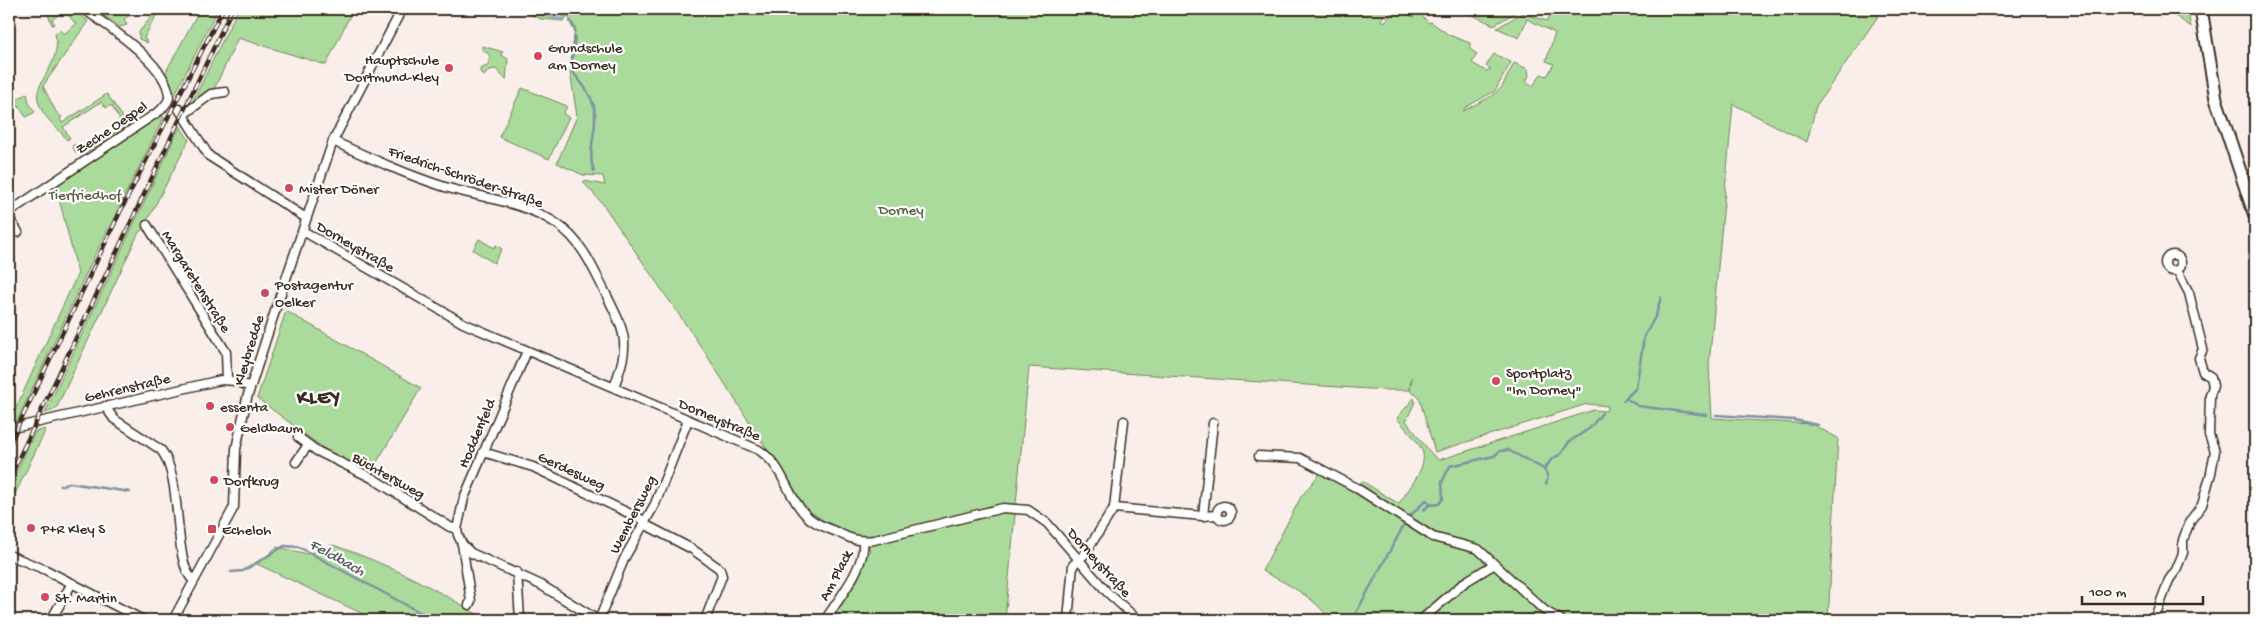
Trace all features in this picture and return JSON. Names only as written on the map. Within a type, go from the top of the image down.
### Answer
[{"type":"main road","points":[[2201,9],[2216,99],[2255,216]]},
{"type":"street","name":"Zeche Oespel","points":[[9,212],[162,110],[168,101],[168,89],[150,61],[130,42],[84,9]]},
{"type":"street","name":"Kleybredde","points":[[173,620],[234,507],[236,449],[250,387],[333,141],[402,9]]},
{"type":"street","points":[[224,92],[211,94],[181,112],[209,156],[306,218]]},
{"type":"street","name":"Friedrich-Schröder-Straße","points":[[333,141],[418,178],[527,209],[552,221],[567,233],[588,259],[624,332],[624,358],[614,387]]},
{"type":"street","points":[[9,218],[18,232]]},
{"type":"street","name":"Margaretenstraße","points":[[147,225],[226,352],[227,380]]},
{"type":"street","name":"Dorneystraße","points":[[303,231],[444,313],[527,351],[759,450],[776,464],[800,509],[808,518],[851,539],[863,542],[1003,508],[1018,508],[1041,517],[1127,612],[1138,620]]},
{"type":"street","points":[[2154,620],[2169,580],[2176,570],[2183,553],[2183,540],[2190,521],[2202,505],[2215,451],[2209,435],[2210,395],[2213,386],[2211,377],[2203,372],[2199,358],[2203,349],[2188,293],[2177,270]]},
{"type":"street","name":"Hoddenfeld","points":[[458,529],[464,498],[527,351]]},
{"type":"street","name":"Gehrenstraße","points":[[9,429],[227,380],[250,387]]},
{"type":"street","points":[[105,406],[114,419],[161,450],[166,457],[173,484],[185,568],[193,580]]},
{"type":"street","name":"Wembersweg","points":[[599,620],[623,562],[655,504],[688,420]]},
{"type":"street","points":[[1068,620],[1073,565],[1079,560],[1114,508],[1124,421]]},
{"type":"street","points":[[1203,516],[1213,423]]},
{"type":"street","name":"Büchtersweg","points":[[298,437],[331,460],[372,478],[450,527],[458,529]]},
{"type":"street","points":[[296,462],[308,445]]},
{"type":"street","name":"Gerdesweg","points":[[483,452],[533,467],[681,542],[720,569],[722,576],[705,620]]},
{"type":"street","points":[[1259,456],[1300,458],[1355,487],[1433,537],[1478,549],[1493,565],[1545,611],[1561,620]]},
{"type":"street","points":[[1114,508],[1203,516],[1217,515]]},
{"type":"street","points":[[458,529],[471,602],[469,605]]},
{"type":"street","name":"Am Plack","points":[[825,620],[844,591],[863,556],[863,542]]},
{"type":"street","points":[[462,544],[471,553],[517,572],[599,620]]},
{"type":"street","points":[[9,555],[37,566],[143,620]]},
{"type":"street","points":[[1421,620],[1458,588],[1493,565]]},
{"type":"street","points":[[517,572],[520,620]]},
{"type":"street","points":[[51,620],[72,583]]},
{"type":"green space","points":[[46,9],[71,9],[88,21],[43,86],[56,112],[62,117],[60,119],[62,123],[107,94],[128,125],[84,154],[76,153],[72,146],[75,144],[81,153],[118,128],[115,124],[120,120],[111,105],[106,108],[101,102],[63,127],[70,138],[67,140],[43,112],[38,100],[38,93],[55,54],[55,34],[60,30],[64,34],[76,24],[64,10],[52,20],[55,24],[52,25]]},
{"type":"green space","points":[[94,9],[139,9],[124,19],[127,25],[120,27]]},
{"type":"green space","points":[[200,9],[218,9],[175,94],[170,92],[163,77]]},
{"type":"green space","points":[[238,9],[353,9],[326,65],[238,38],[215,87],[192,103]]},
{"type":"green space","name":"Dorney","points":[[518,9],[1388,9],[1381,20],[1385,22],[1394,9],[1400,9],[1413,17],[1418,12],[1429,23],[1431,22],[1449,35],[1470,43],[1470,49],[1477,54],[1472,63],[1486,71],[1491,69],[1486,66],[1494,54],[1511,62],[1495,91],[1466,107],[1463,111],[1492,96],[1502,87],[1514,63],[1528,69],[1529,76],[1526,81],[1533,86],[1541,74],[1547,76],[1554,64],[1546,61],[1555,33],[1527,19],[1519,38],[1497,28],[1522,13],[1547,21],[1554,9],[1883,9],[1816,106],[1807,142],[1733,104],[1709,365],[1712,418],[1811,424],[1838,438],[1828,620],[1329,620],[1324,612],[1309,598],[1262,571],[1301,497],[1321,472],[1355,491],[1362,481],[1399,504],[1420,471],[1423,457],[1420,446],[1397,418],[1414,398],[1415,402],[1406,421],[1439,460],[1594,410],[1606,411],[1608,406],[1587,404],[1435,452],[1419,397],[1410,391],[1412,377],[1409,390],[1385,390],[1029,367],[1005,620],[830,620],[870,551],[867,538],[852,535],[821,519],[805,508],[780,464],[766,448],[704,351],[602,203],[584,183],[584,181],[605,185],[603,176],[583,175],[557,163],[577,116],[570,71],[575,27],[568,16],[563,21],[541,19]]},
{"type":"green space","points":[[1459,9],[1520,9],[1520,10],[1494,25]]},
{"type":"green space","points":[[2159,9],[2187,9],[2191,27],[2174,15]]},
{"type":"green space","points":[[157,10],[158,12],[144,38],[148,43],[139,39],[139,32]]},
{"type":"green space","points":[[482,46],[503,52],[501,55],[508,59],[506,80],[496,69],[489,70],[484,76],[480,72],[480,69],[487,66],[490,59],[489,54],[482,50]]},
{"type":"green space","points":[[522,88],[567,106],[563,114],[569,117],[549,159],[499,137]]},
{"type":"green space","points":[[27,93],[29,103],[35,112],[26,117],[15,101]]},
{"type":"green space","name":"Tierfriedhof","points":[[159,116],[164,117],[94,257],[17,421],[10,421],[78,273],[55,183]]},
{"type":"green space","points":[[180,126],[189,140],[145,225],[146,228],[139,232],[56,409],[45,413]]},
{"type":"green space","points":[[479,239],[494,248],[496,245],[502,249],[494,263],[473,250]]},
{"type":"green space","points":[[286,311],[421,388],[371,472],[331,454],[257,398]]},
{"type":"green space","points":[[46,429],[9,507],[9,488],[35,432]]},
{"type":"green space","points":[[333,545],[373,560],[412,578],[486,620],[376,620],[257,564],[277,547],[308,554]]},
{"type":"water","points":[[530,9],[554,9],[565,17],[563,19],[551,18]]},
{"type":"waterway","points":[[570,21],[575,31]]},
{"type":"waterway","points":[[575,36],[571,70],[593,102],[595,122],[591,157],[594,171]]},
{"type":"waterway","points":[[1623,401],[1636,388],[1644,337],[1656,315],[1661,297]]},
{"type":"waterway","points":[[1627,399],[1638,406],[1707,415]]},
{"type":"waterway","points":[[1424,510],[1429,505],[1439,504],[1443,499],[1442,482],[1450,466],[1494,456],[1500,451],[1508,450],[1544,469],[1552,459],[1561,454],[1569,442],[1590,428],[1602,413]]},
{"type":"waterway","points":[[1716,415],[1794,420],[1818,425]]},
{"type":"waterway","points":[[1544,469],[1548,477],[1546,484]]},
{"type":"waterway","name":"Feldbach","points":[[60,486],[70,483],[130,492]]},
{"type":"waterway","points":[[1410,516],[1426,500],[1431,504]]},
{"type":"waterway","points":[[1352,620],[1404,525]]},
{"type":"waterway","name":"Feldbach","points":[[231,572],[243,571],[284,546],[299,547],[434,620]]},
{"type":"railway","points":[[9,445],[120,212],[223,9]]},
{"type":"railway","points":[[9,479],[232,9]]},
{"type":"place","name":"Grundschule am Dorney","points":[[538,56]]},
{"type":"place","name":"Hauptschule Dortmund-Kley","points":[[449,68]]},
{"type":"place","name":"Mister Döner","points":[[289,188]]},
{"type":"place","name":"Postagentur Oelker","points":[[265,293]]},
{"type":"place","name":"Sportplatz \"Im Dorney\"","points":[[1496,381]]},
{"type":"place","name":"essenta","points":[[210,406]]},
{"type":"place","name":"Geldbaum","points":[[230,427]]},
{"type":"place","name":"Dorfkrug","points":[[214,480]]},
{"type":"place","name":"P+R Kley S","points":[[31,528]]},
{"type":"place","name":"Echeloh","points":[[212,529]]},
{"type":"place","name":"St. Martin","points":[[45,597]]},
{"type":"district","name":"KLEY","points":[[319,396]]}]
